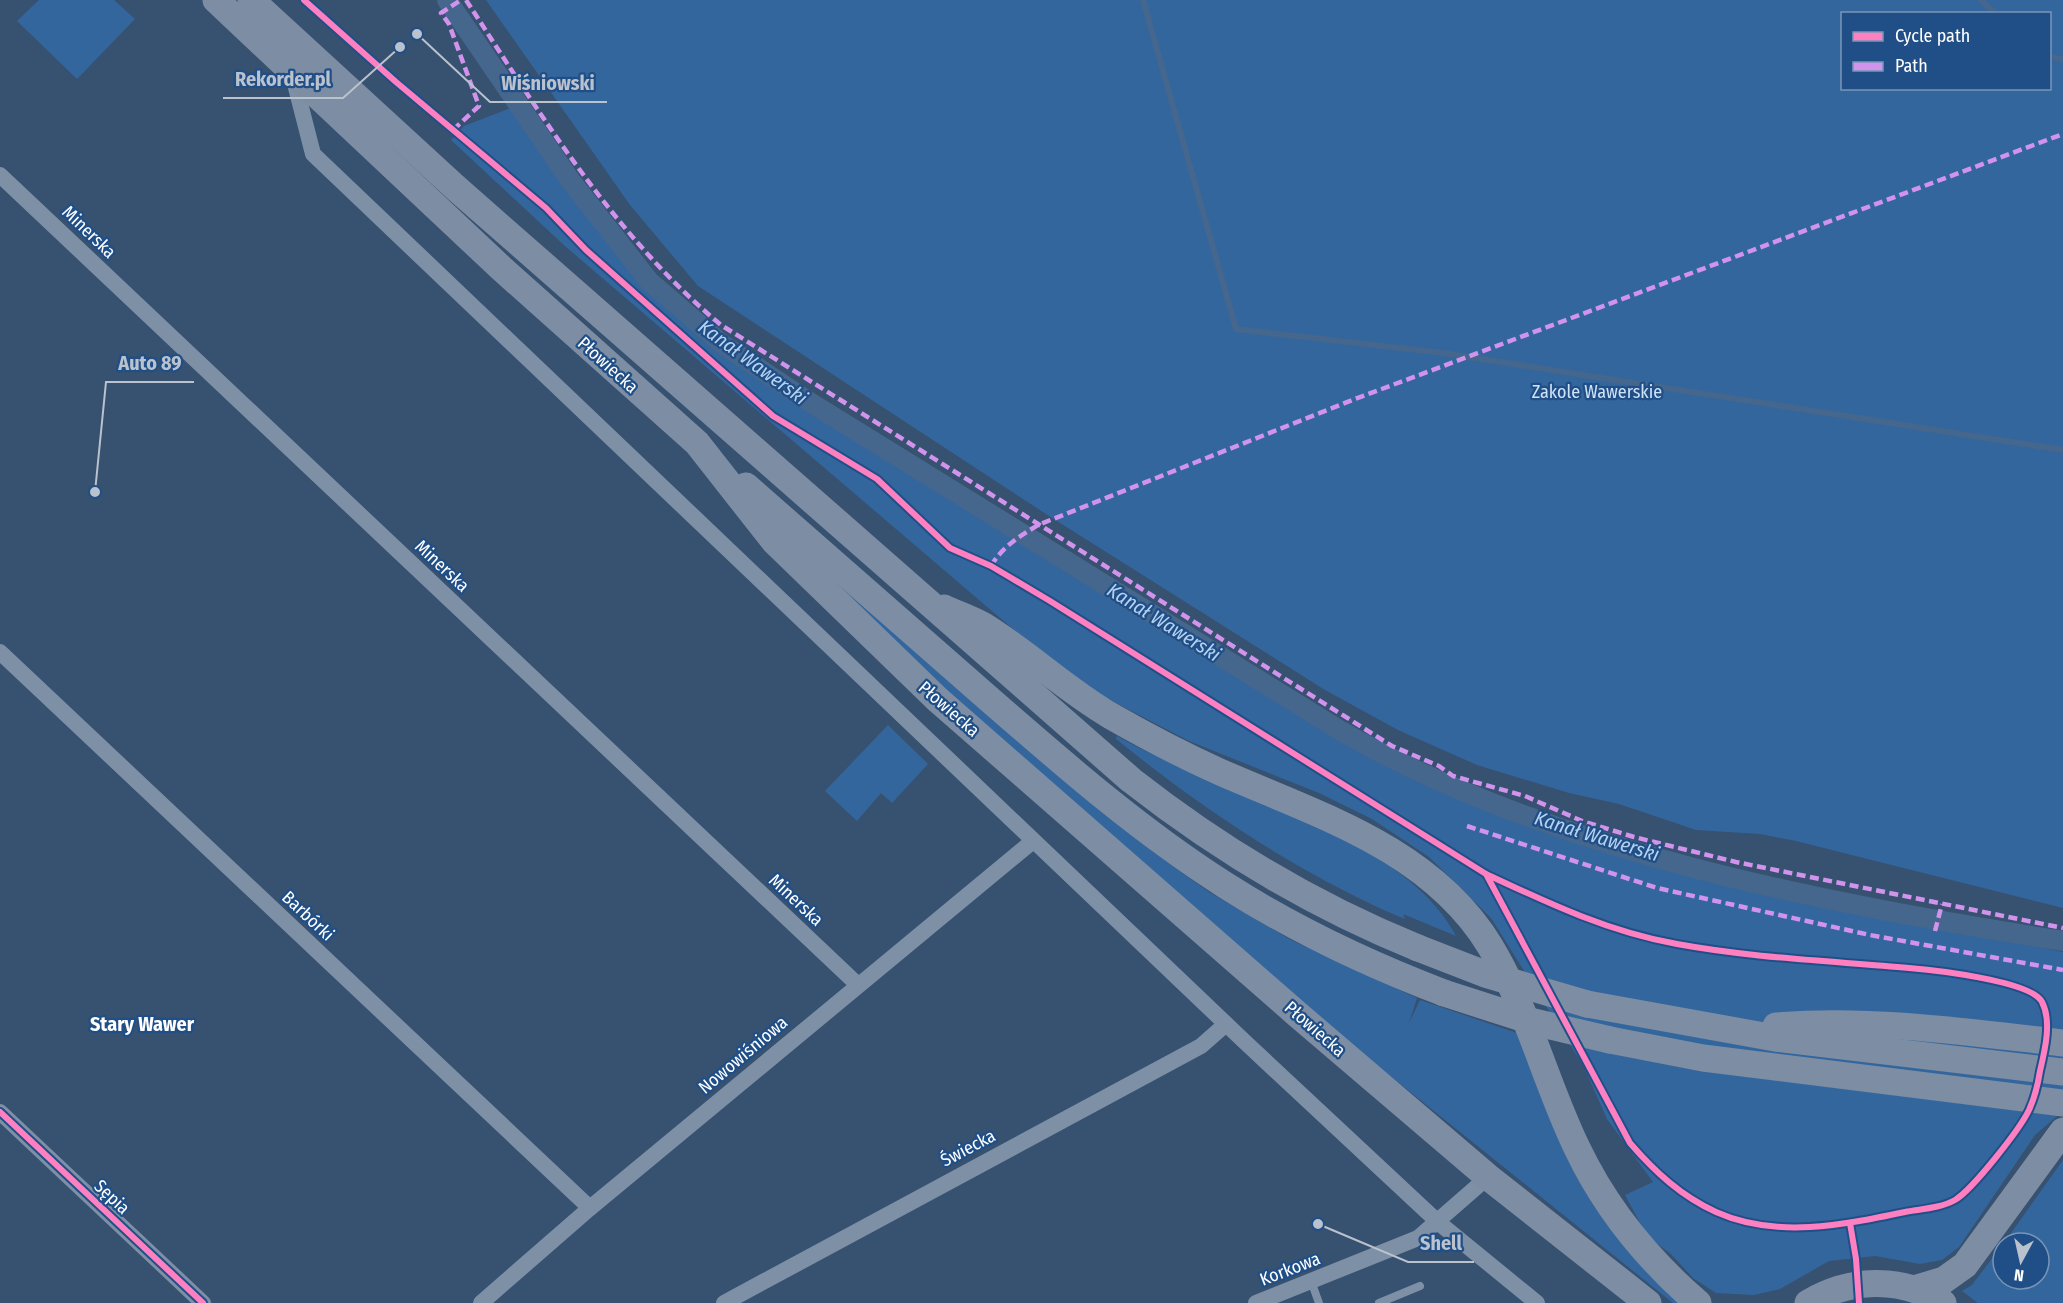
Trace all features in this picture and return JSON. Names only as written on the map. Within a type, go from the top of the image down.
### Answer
[{"type":"main road","name":"Płowiecka","points":[[216,0],[485,254],[697,443],[774,541],[903,668],[1297,1014],[1488,1177],[1648,1303]]},
{"type":"main road","name":"Płowiecka","points":[[251,0],[456,188],[920,597],[1094,749],[1196,829],[1289,887],[1347,917],[1485,974],[1587,1004],[1730,1030]]},
{"type":"main road","points":[[697,443],[1049,752],[1160,840],[1226,886],[1308,933],[1444,993],[1517,1017],[1610,1040],[1703,1058],[2063,1103]]},
{"type":"main road","points":[[920,597],[982,625],[1107,714],[1171,749],[1360,832],[1413,865],[1434,883],[1456,904],[1489,946],[1518,1000],[1565,1122],[1598,1188],[1632,1237],[1698,1303]]},
{"type":"main road","points":[[1730,1030],[1834,1023],[1993,1035],[2063,1043]]},
{"type":"main road","points":[[1730,1030],[1850,1048],[2063,1072]]},
{"type":"main road","points":[[1914,1289],[1944,1280],[1965,1265],[2063,1131]]},
{"type":"main road","points":[[1808,1303],[1851,1284],[1891,1284],[1914,1289],[1943,1303]]},
{"type":"street","name":"Płowiecka","points":[[292,72],[313,154],[1033,841],[1438,1222],[1538,1303]]},
{"type":"street","name":"Minerska","points":[[0,175],[858,985]]},
{"type":"street","name":"Barbórki","points":[[0,652],[590,1208]]},
{"type":"street","name":"Nowowiśniowa","points":[[481,1303],[590,1208],[1033,841]]},
{"type":"street","name":"Świecka","points":[[724,1303],[1201,1046],[1227,1024]]},
{"type":"street","name":"Sępia","points":[[0,1112],[203,1303]]},
{"type":"street","name":"Korkowa","points":[[1256,1303],[1398,1248],[1418,1238],[1488,1177]]},
{"type":"lane","points":[[1311,1281],[1319,1303]]},
{"type":"lane","points":[[1378,1303],[1420,1286]]},
{"type":"green space","points":[[39,0],[114,0],[135,19],[77,79],[17,21]]},
{"type":"green space","name":"Zakole Wawerskie","points":[[486,0],[2063,0],[2063,908],[1796,841],[1760,834],[1696,830],[1619,804],[1569,793],[1477,765],[1398,730],[1325,690],[1049,516],[698,286],[630,205]]},
{"type":"green space","points":[[513,107],[648,287],[723,351],[779,390],[1027,544],[1297,710],[1420,780],[1615,853],[1687,876],[2063,952],[2063,1111],[2035,1135],[1959,1247],[1942,1260],[1920,1264],[1875,1256],[1829,1261],[1780,1289],[1754,1295],[1716,1293],[1693,1278],[1671,1254],[1647,1236],[1625,1195],[1653,1182],[1607,1119],[1584,1067],[1491,918],[1429,857],[1372,819],[1319,793],[1189,741],[1095,692],[1027,641],[566,247],[451,140],[464,126]]},
{"type":"green space","points":[[832,578],[1028,749],[1156,854],[1209,892],[1291,940],[1417,998],[1409,1023],[1420,1000],[1517,1033],[1680,1303],[1673,1303],[1353,1046],[900,650]]},
{"type":"green space","points":[[888,725],[928,764],[892,803],[881,793],[857,821],[825,791]]},
{"type":"green space","points":[[1117,736],[1158,757],[1351,842],[1394,869],[1430,900],[1456,936],[1403,914],[1405,919],[1386,911],[1314,875],[1280,855],[1180,788],[1116,739]]},
{"type":"green space","points":[[2063,1160],[2063,1303],[1978,1303],[1962,1291],[1972,1285],[1991,1260],[1991,1291],[2051,1291],[2051,1231],[2013,1231]]},
{"type":"waterway","name":"Kanał Wawerski","points":[[447,0],[570,180],[649,281],[722,344],[808,401],[1341,731],[1423,773],[1510,810],[1600,841],[1692,868],[1879,909],[2063,941]]},
{"type":"waterway","points":[[1143,0],[1236,329],[1443,353],[2063,450]]},
{"type":"waterway","points":[[1981,0],[1994,12]]},
{"type":"waterway","points":[[2051,57],[2063,59]]},
{"type":"marked path","points":[[453,130],[479,106],[449,24],[441,13],[461,0]]},
{"type":"marked path","points":[[466,0],[551,130],[613,213],[682,290],[721,325],[1392,746],[1439,766],[1453,776],[1525,796],[1582,821],[1634,837],[1736,862],[2063,928]]},
{"type":"marked path","points":[[991,566],[1006,548],[1038,525],[1355,399],[2063,134]]},
{"type":"marked path","points":[[1467,826],[1657,888],[1870,935],[2063,970]]},
{"type":"marked path","points":[[1935,931],[1942,904]]},
{"type":"cycle path","points":[[304,0],[396,82],[546,208],[586,250],[773,416],[877,479],[950,548],[991,566],[1050,601],[1486,874],[1556,906],[1627,932],[1677,944],[1764,956],[1959,974],[2021,988],[2042,1002],[2047,1018],[2044,1054],[2031,1105],[2016,1131],[1984,1172],[1963,1194],[1944,1205],[1834,1225],[1810,1227],[1762,1225],[1716,1212],[1691,1199],[1669,1182],[1630,1143],[1486,874]]},
{"type":"cycle path","points":[[0,1112],[203,1303]]},
{"type":"cycle path","points":[[1850,1223],[1856,1259],[1859,1303]]},
{"type":"place","name":"Wiśniowski","points":[[417,34]]},
{"type":"place","name":"Rekorder.pl","points":[[400,47]]},
{"type":"place","name":"Auto 89","points":[[95,492]]},
{"type":"place","name":"Shell","points":[[1318,1224]]},
{"type":"district","name":"Stary Wawer","points":[[142,1024]]}]
